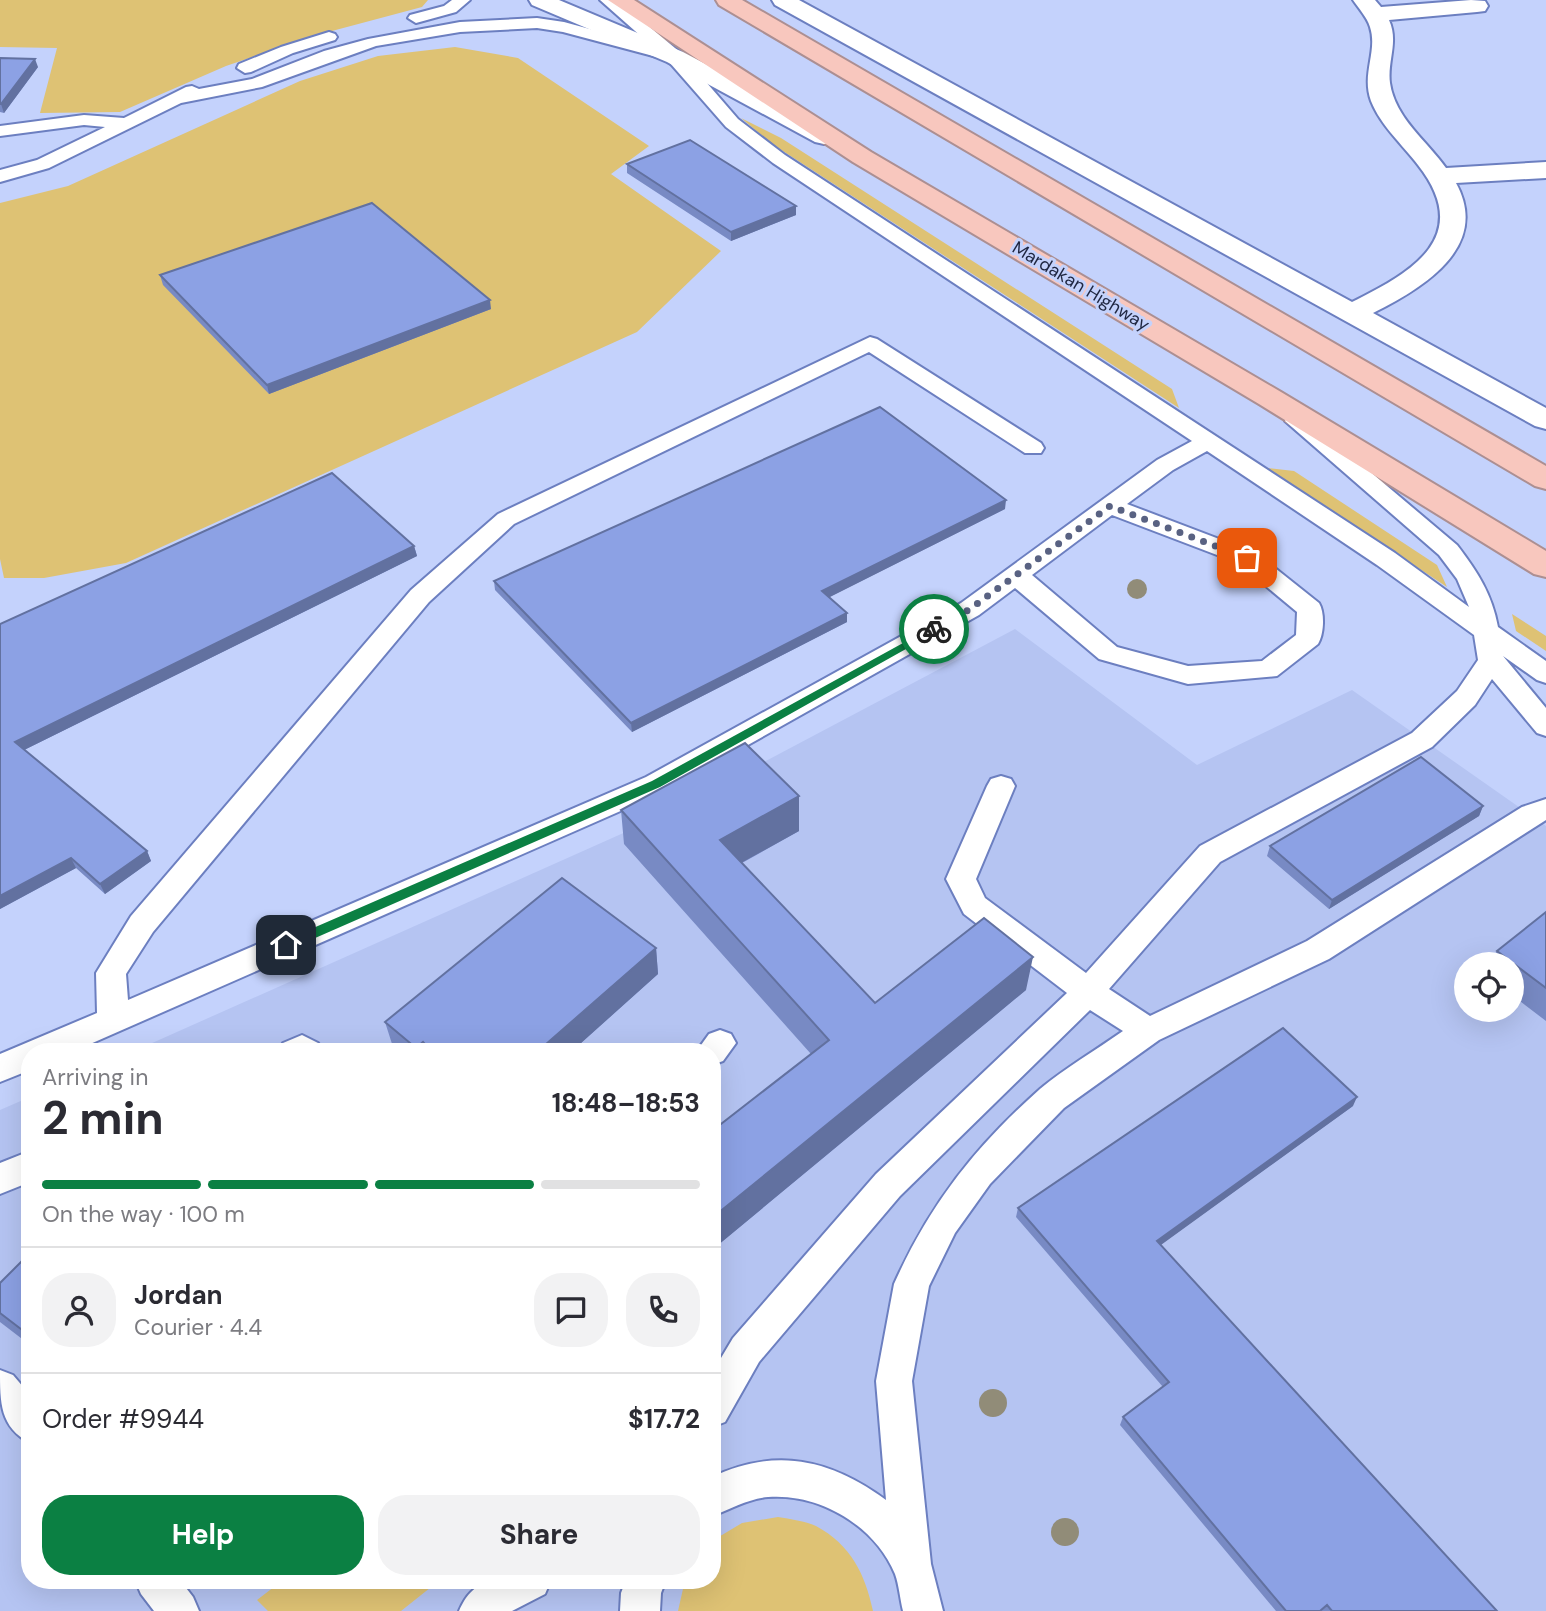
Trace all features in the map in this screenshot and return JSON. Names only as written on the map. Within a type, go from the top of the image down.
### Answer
[{"type":"highway","name":"Mardakan Highway","points":[[619,0],[862,157],[1270,398],[1546,566]]},
{"type":"highway","points":[[727,0],[1546,479]]},
{"type":"street","points":[[540,0],[675,57],[862,157]]},
{"type":"street","points":[[783,0],[1546,420]]},
{"type":"street","points":[[1353,313],[1400,289],[1427,266],[1453,229],[1455,214],[1439,176],[1388,112],[1381,96],[1378,83],[1384,39],[1371,7],[1477,6]]},
{"type":"street","points":[[1439,176],[1546,170]]},
{"type":"lane","points":[[0,176],[43,164],[176,99],[287,50],[326,37],[432,15],[450,9],[462,0]]},
{"type":"lane","points":[[608,0],[675,57],[732,123],[779,159],[1386,559],[1546,674]]},
{"type":"lane","points":[[176,99],[256,83],[330,55],[414,33],[505,23],[564,27],[675,57]]},
{"type":"lane","points":[[0,131],[84,120],[130,123]]},
{"type":"lane","points":[[113,1020],[111,973],[142,924],[420,596],[506,519],[870,343],[1033,449]]},
{"type":"lane","points":[[1270,398],[1448,550],[1468,576],[1481,602],[1489,634],[1491,661],[1546,726]]},
{"type":"lane","points":[[60,1043],[656,784],[970,609],[1165,465],[1208,442]]},
{"type":"lane","points":[[1016,575],[1108,653],[1188,675],[1268,670],[1309,638],[1310,609],[1247,558],[1110,506]]},
{"type":"lane","points":[[721,1392],[746,1350],[888,1185],[1088,992],[1210,855],[1422,740],[1466,698],[1491,661]]},
{"type":"lane","points":[[1001,786],[961,879],[974,906],[1088,992],[1148,1031]]},
{"type":"lane","points":[[923,1611],[911,1564],[894,1381],[912,1284],[943,1222],[978,1173],[1053,1098],[1148,1031],[1318,950],[1532,814],[1546,808]]},
{"type":"lane","points":[[0,1068],[21,1060]]},
{"type":"lane","points":[[0,1179],[21,1171]]},
{"type":"lane","points":[[0,1388],[21,1413]]},
{"type":"lane","points":[[721,1492],[767,1477],[811,1480],[850,1496],[886,1525],[911,1564]]},
{"type":"lane","points":[[479,1611],[488,1602],[513,1589]]},
{"type":"lane","points":[[640,1611],[643,1589]]},
{"type":"shaded area","points":[[0,0],[428,0],[422,7],[317,35],[226,66],[120,112],[40,113],[57,48],[0,47]]},
{"type":"shaded area","points":[[455,47],[518,58],[649,146],[611,174],[721,251],[637,332],[126,563],[44,578],[4,578],[0,559],[0,203],[68,186],[300,81],[378,56]]},
{"type":"shaded area","points":[[741,118],[781,138],[1172,389],[1179,408],[772,144]]},
{"type":"shaded area","points":[[1267,468],[1294,471],[1437,565],[1447,587]]},
{"type":"shaded area","points":[[1512,614],[1546,636],[1546,651],[1516,631]]},
{"type":"shaded area","points":[[1015,629],[1197,765],[1352,690],[1546,826],[1546,1611],[0,1611],[0,1110],[21,1101],[21,1589],[721,1589],[721,1043],[152,1043],[666,814]]},
{"type":"shaded area","points":[[778,1517],[802,1521],[828,1534],[839,1542],[855,1562],[866,1585],[873,1611],[678,1611],[683,1589],[721,1589],[721,1536],[742,1523]]},
{"type":"shaded area","points":[[271,1589],[429,1589],[401,1611],[268,1611],[257,1600]]},
{"type":"building","points":[[0,58],[35,59],[1,104],[0,104]]},
{"type":"building","points":[[690,140],[796,206],[731,232],[627,164]]},
{"type":"building","points":[[372,203],[490,300],[267,385],[160,275]]},
{"type":"building","points":[[880,407],[1006,500],[822,591],[847,613],[631,723],[494,581]]},
{"type":"building","points":[[332,473],[414,546],[15,742],[147,851],[100,884],[71,858],[0,896],[0,624]]},
{"type":"building","points":[[745,743],[799,796],[720,840],[875,1003],[984,918],[1033,957],[721,1211],[721,1124],[829,1040],[621,810]]},
{"type":"building","points":[[1421,757],[1483,806],[1332,900],[1270,846]]},
{"type":"building","points":[[562,878],[656,948],[547,1043],[410,1043],[385,1022]]},
{"type":"building","points":[[1546,912],[1546,988],[1524,971],[1524,952],[1497,951]]},
{"type":"building","points":[[1283,1028],[1357,1097],[1157,1241],[1497,1611],[1332,1611],[1327,1605],[1320,1611],[1286,1611],[1123,1417],[1169,1382],[1018,1208]]},
{"type":"building","points":[[21,1262],[21,1329],[0,1313],[0,1283]]},
{"type":"way so far","points":[[934,629],[970,609],[1110,506],[1247,558]]},
{"type":"route","points":[[286,945],[656,784],[934,629]]}]
